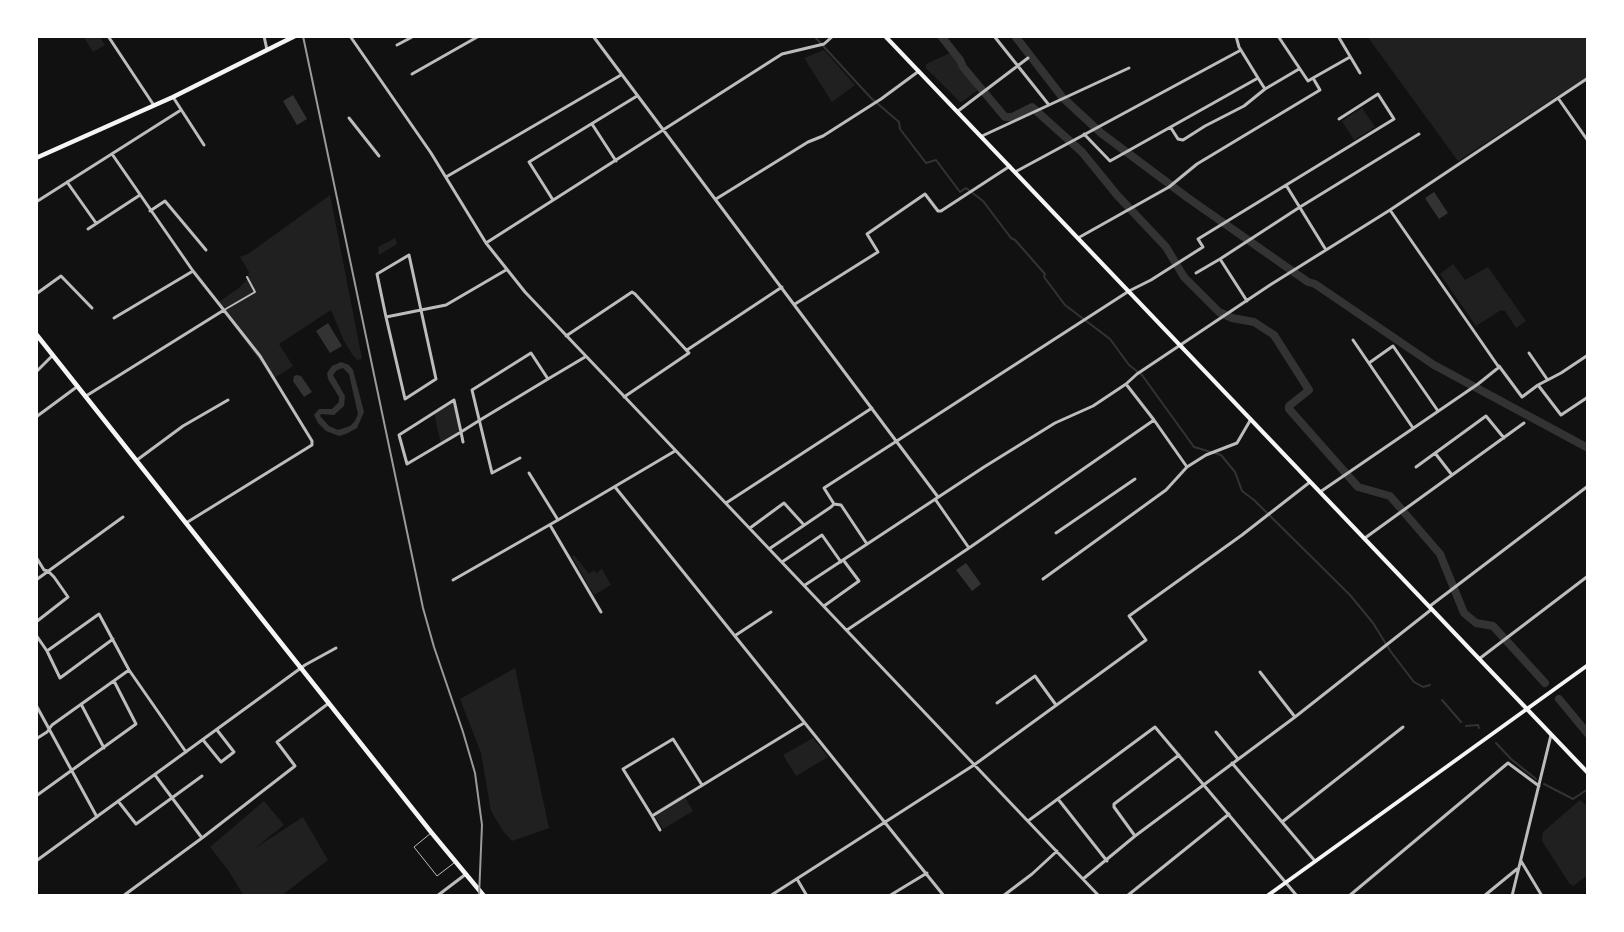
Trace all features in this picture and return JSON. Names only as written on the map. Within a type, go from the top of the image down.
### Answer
[{"type":"main road","points":[[36,158],[153,104],[173,97],[295,36]]},
{"type":"main road","points":[[886,37],[1588,773]]},
{"type":"main road","points":[[36,334],[431,832],[484,896]]},
{"type":"main road","points":[[1267,896],[1588,665]]},
{"type":"street","points":[[108,36],[153,104]]},
{"type":"street","points":[[264,36],[267,50]]},
{"type":"street","points":[[350,36],[416,130],[486,243],[506,270],[566,336],[1099,896]]},
{"type":"street","points":[[398,45],[414,36]]},
{"type":"street","points":[[412,74],[479,36]]},
{"type":"street","points":[[593,36],[897,441],[970,548]]},
{"type":"street","points":[[486,243],[782,54],[824,44],[833,36]]},
{"type":"street","points":[[994,36],[1049,105]]},
{"type":"street","points":[[1236,36],[1241,50],[1265,90]]},
{"type":"street","points":[[1278,36],[1308,81],[1350,57]]},
{"type":"street","points":[[1338,36],[1360,73]]},
{"type":"street","points":[[1015,172],[1241,50]]},
{"type":"street","points":[[958,111],[1028,58]]},
{"type":"street","points":[[982,136],[1129,68]]},
{"type":"street","points":[[1171,128],[1178,139],[1183,140],[1205,126],[1244,106],[1265,90],[1299,69]]},
{"type":"street","points":[[716,199],[808,142],[823,136],[881,99],[919,71]]},
{"type":"street","points":[[446,178],[621,75]]},
{"type":"street","points":[[1084,134],[1110,161],[1258,78]]},
{"type":"street","points":[[1078,238],[1170,188],[1197,164],[1320,90],[1313,78]]},
{"type":"street","points":[[805,585],[1055,423],[1093,406],[1126,384],[1137,374],[1289,272],[1390,210],[1588,78]]},
{"type":"street","points":[[834,504],[824,488],[1129,291],[1151,280],[1203,247],[1198,239],[1394,119],[1378,94],[1339,119]]},
{"type":"street","points":[[553,200],[529,162],[637,96]]},
{"type":"street","points":[[173,97],[204,145]]},
{"type":"street","points":[[1558,98],[1588,141]]},
{"type":"street","points":[[36,202],[181,110]]},
{"type":"street","points":[[349,118],[379,156]]},
{"type":"street","points":[[592,124],[616,161]]},
{"type":"street","points":[[1196,272],[1220,259],[1244,242],[1419,134]]},
{"type":"street","points":[[112,154],[193,271],[260,356],[312,440],[312,445],[186,522]]},
{"type":"street","points":[[795,304],[878,252],[866,234],[925,194],[940,211],[1010,166]]},
{"type":"street","points":[[67,182],[96,223]]},
{"type":"street","points":[[1286,185],[1326,250]]},
{"type":"street","points":[[88,229],[140,195]]},
{"type":"street","points":[[150,211],[165,202],[206,250]]},
{"type":"street","points":[[1390,210],[1498,366],[1522,397],[1538,384],[1561,373],[1588,355]]},
{"type":"street","points":[[409,255],[436,379],[405,399],[386,317],[377,274],[409,255]]},
{"type":"street","points":[[1220,259],[1247,301]]},
{"type":"street","points":[[386,317],[446,305],[506,270]]},
{"type":"street","points":[[114,318],[193,271]]},
{"type":"street","points":[[36,294],[61,276],[92,308]]},
{"type":"street","points":[[86,396],[255,292],[247,277]]},
{"type":"street","points":[[687,350],[782,286]]},
{"type":"street","points":[[566,336],[632,292],[687,350],[689,353],[624,397]]},
{"type":"street","points":[[1353,340],[1413,428]]},
{"type":"street","points":[[1369,363],[1393,346],[1438,411]]},
{"type":"street","points":[[520,458],[492,473],[472,390],[530,352],[548,379]]},
{"type":"street","points":[[1529,353],[1547,379]]},
{"type":"street","points":[[36,372],[53,355]]},
{"type":"street","points":[[463,442],[461,432],[454,400],[399,435],[407,464],[461,432],[548,379],[586,357]]},
{"type":"street","points":[[1320,492],[1471,389],[1497,370],[1498,366]]},
{"type":"street","points":[[1126,384],[1154,420],[1186,467]]},
{"type":"street","points":[[1538,384],[1562,415],[1588,397]]},
{"type":"street","points":[[36,416],[78,386]]},
{"type":"street","points":[[137,460],[183,426],[228,400]]},
{"type":"street","points":[[726,503],[872,408]]},
{"type":"street","points":[[1416,467],[1486,416],[1504,438]]},
{"type":"street","points":[[1043,579],[1166,490],[1186,467],[1207,455],[1237,443],[1250,419]]},
{"type":"street","points":[[847,630],[970,548],[1154,420]]},
{"type":"street","points":[[1365,538],[1524,424]]},
{"type":"street","points":[[452,580],[675,451]]},
{"type":"street","points":[[1435,453],[1452,475]]},
{"type":"street","points":[[529,473],[558,520]]},
{"type":"street","points":[[1056,533],[1135,479]]},
{"type":"street","points":[[770,896],[974,765],[1146,640],[1129,616],[1242,535],[1310,482]]},
{"type":"street","points":[[1084,879],[1135,836],[1295,717],[1383,648],[1456,585],[1588,486]]},
{"type":"street","points":[[615,487],[736,635],[804,723],[944,896]]},
{"type":"street","points":[[750,528],[784,503],[804,525]]},
{"type":"street","points":[[769,548],[834,504],[841,505],[867,544]]},
{"type":"street","points":[[36,580],[123,517]]},
{"type":"street","points":[[550,525],[601,612]]},
{"type":"street","points":[[782,562],[822,535],[859,582],[824,606]]},
{"type":"street","points":[[36,557],[44,570],[54,577],[68,597],[36,622]]},
{"type":"street","points":[[1479,658],[1588,576]]},
{"type":"street","points":[[736,635],[772,612]]},
{"type":"street","points":[[47,651],[98,614],[129,670],[186,752]]},
{"type":"street","points":[[36,636],[47,651],[60,678],[113,640]]},
{"type":"street","points":[[36,861],[301,668],[336,648]]},
{"type":"street","points":[[36,739],[50,729],[52,725],[129,670]]},
{"type":"street","points":[[1260,672],[1295,717]]},
{"type":"street","points":[[997,703],[1035,676],[1056,705]]},
{"type":"street","points":[[36,790],[38,795],[136,724],[114,681]]},
{"type":"street","points":[[123,896],[295,766],[277,742],[329,703]]},
{"type":"street","points":[[81,704],[104,748]]},
{"type":"street","points":[[36,705],[97,817]]},
{"type":"street","points":[[652,816],[804,723]]},
{"type":"street","points":[[1028,821],[1155,727],[1297,896]]},
{"type":"street","points":[[1282,822],[1403,727]]},
{"type":"street","points":[[203,740],[221,762],[234,752],[216,730]]},
{"type":"street","points":[[1216,732],[1238,759]]},
{"type":"street","points":[[1512,896],[1551,734]]},
{"type":"street","points":[[660,830],[624,769],[673,739],[702,785]]},
{"type":"street","points":[[1135,836],[1114,807],[1114,804],[1179,755]]},
{"type":"street","points":[[1349,896],[1508,763],[1539,786]]},
{"type":"street","points":[[1232,764],[1315,861]]},
{"type":"street","points":[[155,775],[202,838]]},
{"type":"street","points":[[118,801],[136,824],[202,776]]},
{"type":"street","points":[[1058,799],[1107,861]]},
{"type":"street","points":[[1127,896],[1229,814]]},
{"type":"street","points":[[1003,896],[1032,874],[1057,851]]},
{"type":"street","points":[[1520,861],[1542,896]]},
{"type":"street","points":[[1484,896],[1519,866]]},
{"type":"street","points":[[889,896],[927,873]]},
{"type":"street","points":[[436,896],[466,874]]},
{"type":"street","points":[[796,879],[807,896]]},
{"type":"lane","points":[[431,832],[414,847],[435,875],[440,875],[456,862]]},
{"type":"shaded area","points":[[83,36],[99,36],[105,45],[93,52]]},
{"type":"shaded area","points":[[1367,36],[1588,36],[1588,76],[1458,161]]},
{"type":"shaded area","points":[[824,50],[855,85],[832,102],[804,58]]},
{"type":"shaded area","points":[[950,53],[979,89],[962,102],[926,68],[926,64]]},
{"type":"shaded area","points":[[293,95],[307,119],[297,125],[283,101]]},
{"type":"shaded area","points":[[1362,108],[1375,127],[1354,140],[1342,121]]},
{"type":"shaded area","points":[[1434,192],[1448,213],[1439,219],[1425,198]]},
{"type":"shaded area","points":[[330,195],[362,359],[357,360],[352,354],[344,341],[331,310],[279,344],[293,366],[273,379],[217,303],[246,281],[249,272],[240,257],[248,254]]},
{"type":"shaded area","points":[[395,238],[397,244],[379,255],[378,247]]},
{"type":"shaded area","points":[[1453,264],[1465,280],[1488,267],[1526,321],[1516,328],[1505,311],[1501,310],[1476,326],[1440,274]]},
{"type":"shaded area","points":[[328,323],[342,346],[330,353],[316,331]]},
{"type":"shaded area","points":[[341,362],[349,365],[353,370],[364,412],[357,428],[339,436],[326,431],[318,423],[314,415],[319,409],[332,409],[339,402],[339,397],[328,379],[327,373],[332,366]],"holes":[[[343,368],[349,374],[358,414],[350,426],[338,430],[329,426],[320,416],[321,414],[334,415],[344,406],[345,396],[333,375],[337,370]]]},
{"type":"shaded area","points":[[294,376],[301,376],[312,392],[304,397],[293,381]]},
{"type":"shaded area","points":[[454,400],[461,432],[441,444],[434,413]]},
{"type":"shaded area","points":[[574,555],[589,574],[594,570],[596,573],[602,569],[611,585],[594,595],[572,557]]},
{"type":"shaded area","points":[[966,563],[981,584],[972,591],[956,570]]},
{"type":"shaded area","points":[[515,668],[549,828],[512,841],[503,831],[491,811],[481,753],[460,699]]},
{"type":"shaded area","points":[[813,738],[828,757],[796,776],[783,755]]},
{"type":"shaded area","points":[[683,794],[693,811],[663,829],[653,813]]},
{"type":"shaded area","points":[[1580,800],[1588,807],[1588,875],[1573,886],[1569,883],[1542,841],[1543,832]]},
{"type":"shaded area","points":[[264,801],[284,825],[255,848],[303,817],[328,860],[281,896],[244,896],[228,870],[210,847]]},
{"type":"waterway","points":[[814,36],[871,98],[899,122],[900,129],[926,163],[936,160],[960,192],[966,188],[983,201],[1011,238],[1015,240],[1045,274],[1044,277],[1065,305],[1110,339],[1129,365],[1142,375],[1194,447],[1221,455],[1235,472],[1242,491],[1254,500],[1350,595],[1373,623],[1391,652],[1414,682],[1423,687],[1430,685]]},
{"type":"waterway","points":[[941,36],[960,60],[963,67],[1005,117],[1012,117],[1032,107],[1082,152],[1117,195],[1166,247],[1184,277],[1219,312],[1232,318],[1254,322],[1274,335],[1309,390],[1289,406],[1289,409],[1358,487],[1390,496],[1440,554],[1464,613],[1476,623],[1493,626],[1545,683]]},
{"type":"waterway","points":[[1015,36],[1063,98],[1101,133],[1188,198],[1308,282],[1315,284],[1434,365],[1588,448]]},
{"type":"waterway","points":[[1559,699],[1588,734]]},
{"type":"waterway","points":[[1442,700],[1461,722]]},
{"type":"waterway","points":[[1466,726],[1478,725],[1479,728]]},
{"type":"waterway","points":[[1496,743],[1511,759],[1536,779]]},
{"type":"waterway","points":[[1544,784],[1573,799],[1588,789]]},
{"type":"railway","points":[[303,36],[423,608],[475,773],[482,825],[479,896]]}]
